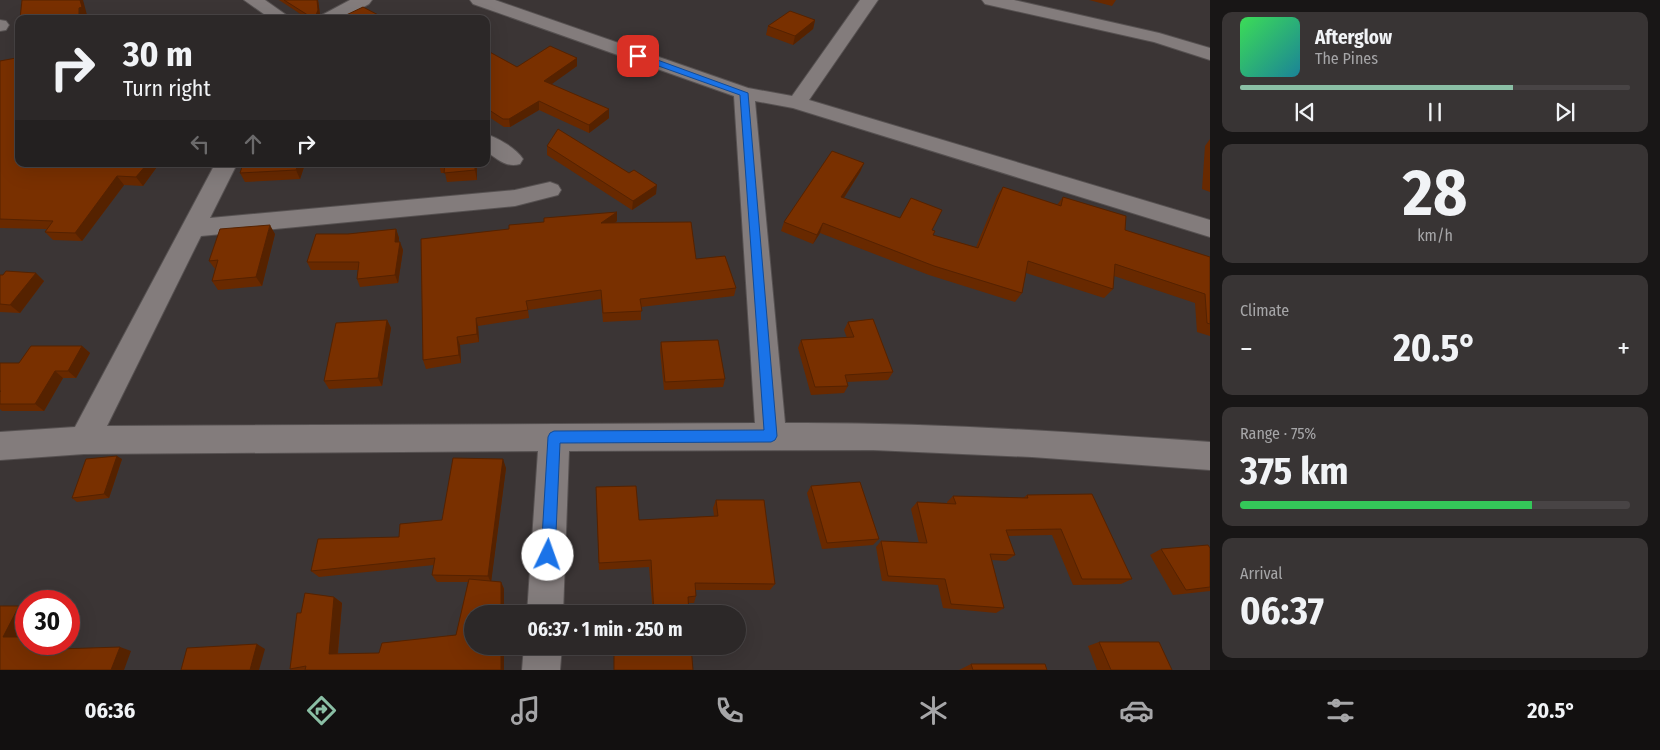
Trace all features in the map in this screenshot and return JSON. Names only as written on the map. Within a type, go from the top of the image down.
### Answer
[{"type":"street","points":[[253,0],[277,15]]},
{"type":"street","points":[[335,15],[363,0]]},
{"type":"street","points":[[479,0],[744,93],[797,103],[1210,229]]},
{"type":"street","points":[[797,103],[869,0]]},
{"type":"street","points":[[991,0],[1159,38],[1210,54]]},
{"type":"street","points":[[744,93],[771,436]]},
{"type":"street","points":[[490,144],[512,159]]},
{"type":"street","points":[[84,440],[224,167]]},
{"type":"street","points":[[194,228],[516,198],[550,190]]},
{"type":"street","points":[[0,446],[84,440],[873,436],[1032,443],[1210,456]]},
{"type":"street","points":[[545,605],[554,437]]},
{"type":"street","points":[[541,670],[542,655]]},
{"type":"building","points":[[22,0],[80,0],[82,7],[79,8],[79,15],[20,15]]},
{"type":"building","points":[[284,0],[317,0],[318,10],[316,15],[308,15]]},
{"type":"building","points":[[363,7],[378,15],[346,15]]},
{"type":"building","points":[[790,11],[815,20],[795,36],[768,26]]},
{"type":"building","points":[[550,46],[577,58],[544,81],[609,109],[589,125],[539,101],[509,119],[503,119],[490,111],[490,52],[517,67]]},
{"type":"building","points":[[15,58],[15,167],[144,167],[136,177],[117,176],[75,233],[45,232],[53,221],[0,219],[0,61]]},
{"type":"building","points":[[558,129],[629,173],[634,170],[657,185],[633,201],[547,146]]},
{"type":"building","points":[[832,151],[864,163],[841,197],[900,218],[911,198],[942,210],[932,230],[935,231],[933,235],[978,248],[1003,187],[1061,206],[1063,197],[1126,216],[1125,230],[1210,257],[1210,324],[1207,323],[1205,294],[1115,264],[1113,289],[1028,261],[1022,293],[934,266],[823,223],[817,235],[784,222]]},
{"type":"building","points":[[242,167],[297,167],[296,170],[240,173]]},
{"type":"building","points":[[445,167],[475,167],[475,170],[444,173]]},
{"type":"building","points":[[617,212],[601,223],[691,222],[696,259],[725,256],[736,288],[640,299],[642,311],[603,313],[601,290],[526,301],[528,310],[476,318],[477,334],[457,337],[459,355],[423,360],[421,239],[509,229],[509,225],[544,222],[544,218]]},
{"type":"building","points":[[270,225],[256,277],[212,281],[218,260],[209,261],[220,229]]},
{"type":"building","points":[[396,229],[395,242],[400,242],[395,275],[357,279],[359,262],[307,262],[316,234],[348,234]]},
{"type":"building","points":[[6,271],[36,273],[10,305],[0,304],[0,275],[3,275]]},
{"type":"building","points":[[873,319],[893,372],[845,375],[848,386],[815,387],[801,340],[854,337],[848,322]]},
{"type":"building","points":[[387,320],[378,378],[324,381],[336,323]]},
{"type":"building","points":[[718,340],[725,379],[665,382],[661,342]]},
{"type":"building","points":[[31,346],[82,346],[68,371],[55,371],[35,404],[0,404],[0,363],[19,363]]},
{"type":"building","points":[[117,456],[104,494],[72,498],[86,459]]},
{"type":"building","points":[[453,458],[503,459],[488,576],[432,575],[435,558],[311,571],[318,539],[399,537],[400,524],[442,520]]},
{"type":"building","points":[[860,482],[879,539],[827,543],[811,486]]},
{"type":"building","points":[[636,486],[639,520],[718,516],[716,500],[764,500],[775,584],[695,583],[696,596],[688,597],[688,605],[654,605],[651,560],[599,563],[596,487]]},
{"type":"building","points":[[1092,494],[1132,579],[1082,579],[1061,529],[1006,530],[1015,555],[990,554],[1004,608],[951,604],[945,579],[888,576],[881,541],[927,543],[917,502],[956,504],[953,496],[1028,498],[1027,495]]},
{"type":"building","points":[[1208,545],[1210,548],[1210,587],[1186,590],[1161,549]]},
{"type":"building","points":[[469,579],[501,582],[501,605],[464,605],[464,655],[501,655],[501,670],[305,670],[306,666],[290,669],[297,613],[301,613],[305,593],[334,597],[329,654],[379,653],[382,643],[456,635]]},
{"type":"building","points":[[0,606],[15,606],[15,614],[3,637],[15,637],[15,655],[80,655],[80,648],[120,647],[111,670],[0,670]]},
{"type":"building","points":[[1099,642],[1159,642],[1172,670],[1111,670]]},
{"type":"building","points":[[257,644],[250,670],[181,670],[187,648]]},
{"type":"building","points":[[614,655],[692,655],[693,670],[614,670]]},
{"type":"building","points":[[971,664],[1045,664],[1047,670],[973,670]]},
{"type":"route","points":[[548,555],[554,437],[771,436],[744,93],[638,56]]}]
